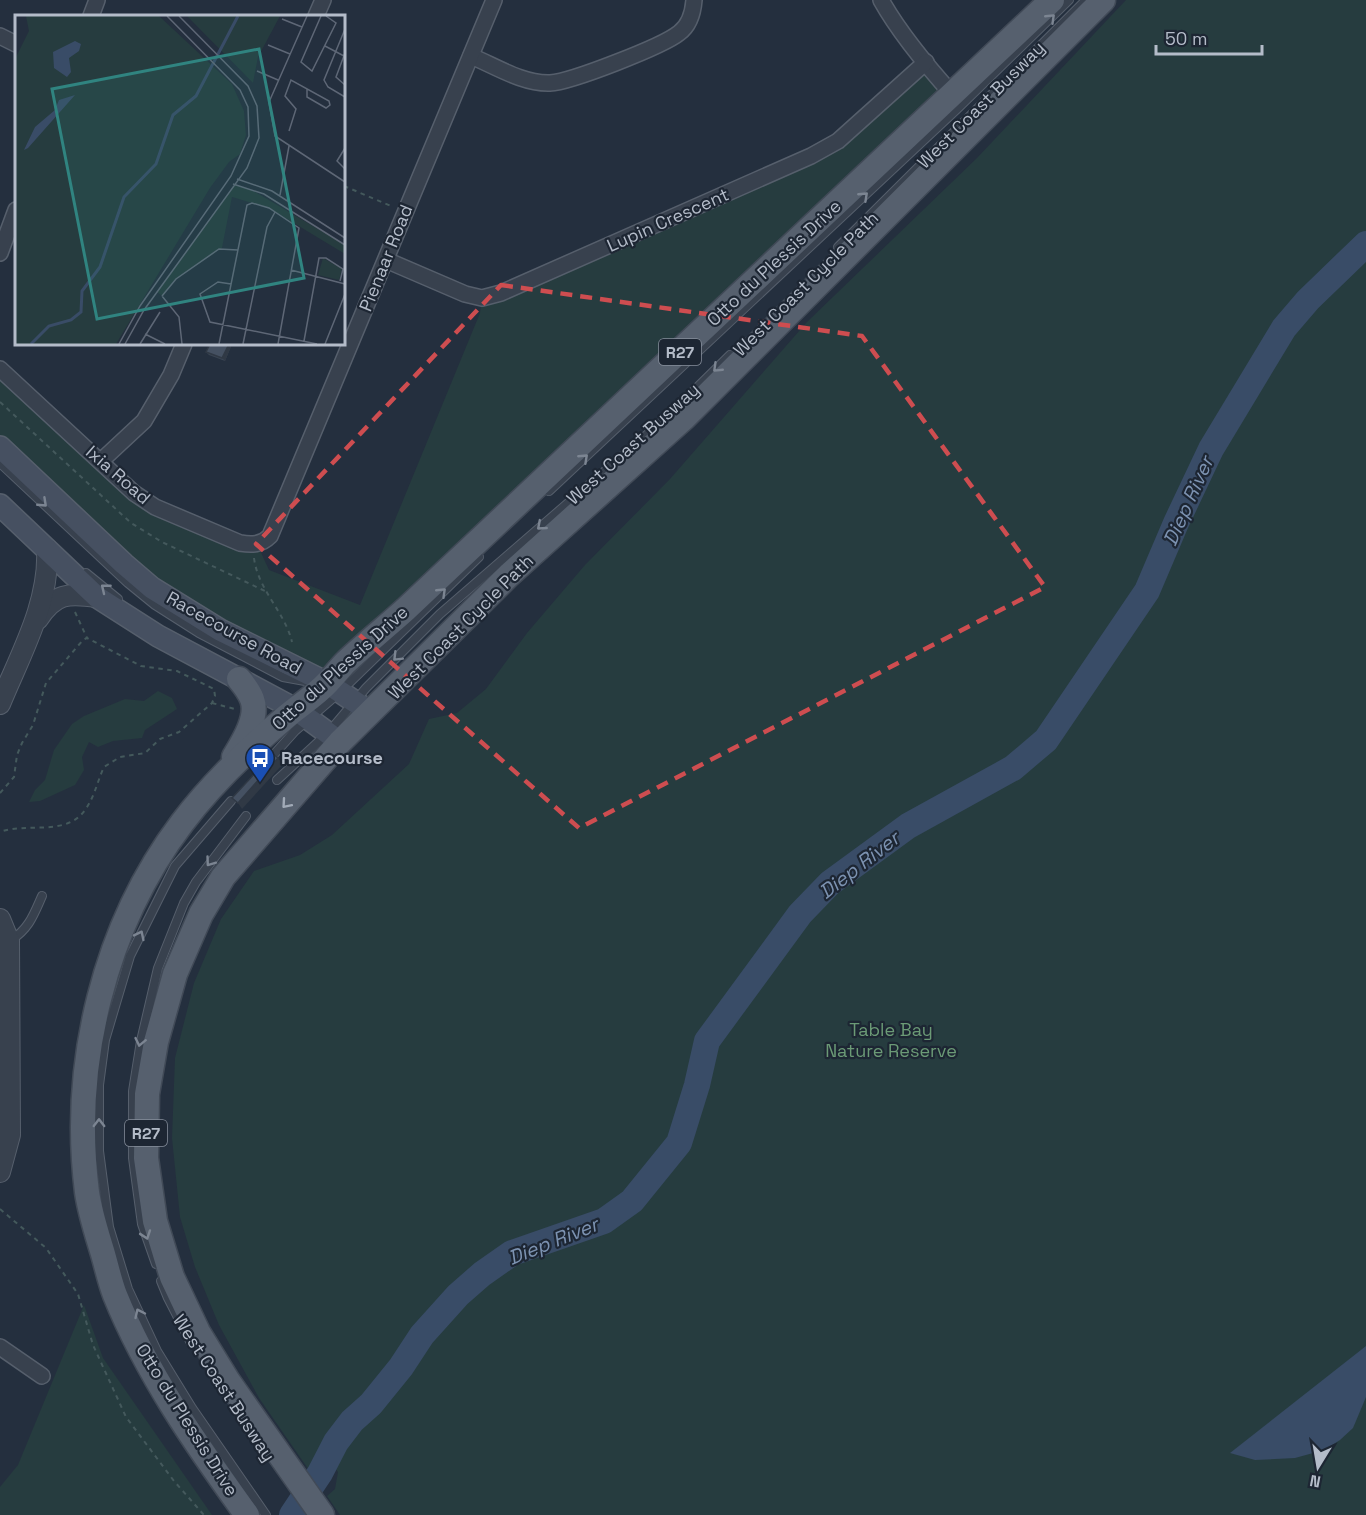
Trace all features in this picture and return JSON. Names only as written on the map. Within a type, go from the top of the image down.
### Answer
[{"type":"main road","name":"Otto du Plessis Drive","points":[[322,1515],[228,1381],[198,1332],[172,1277],[155,1221],[146,1158],[147,1094],[156,1042],[175,974],[201,914],[223,877],[334,737],[348,697],[344,664],[406,609],[1053,0]]},
{"type":"main road","name":"Otto du Plessis Drive","points":[[247,1515],[219,1462],[146,1360],[115,1294],[88,1194],[84,1153],[85,1081],[93,1022],[113,953],[141,886],[183,821],[225,772],[302,714],[348,697],[509,575],[684,418],[1103,0]]},
{"type":"main road","name":"Racecourse Road","points":[[0,447],[152,588],[220,630],[348,697]]},
{"type":"main road","name":"Racecourse Road","points":[[0,505],[50,544],[97,597],[158,636],[238,672],[334,737]]},
{"type":"main road","points":[[225,772],[241,747],[253,713],[251,696],[238,672]]},
{"type":"street","points":[[91,15],[97,0]]},
{"type":"street","points":[[316,15],[323,0]]},
{"type":"street","name":"Pienaar Road","points":[[255,544],[265,541],[270,536],[494,0]]},
{"type":"street","points":[[471,56],[530,81],[551,83],[584,74],[665,42],[680,32],[689,22],[694,0]]},
{"type":"street","points":[[881,0],[926,62],[953,94]]},
{"type":"street","points":[[0,36],[15,44]]},
{"type":"street","name":"Lupin Crescent","points":[[386,260],[465,294],[482,298],[501,293],[811,156],[838,141],[926,62]]},
{"type":"street","points":[[0,253],[15,213]]},
{"type":"street","points":[[101,461],[144,421],[171,375],[184,345]]},
{"type":"street","name":"Ixia Road","points":[[0,369],[119,480],[155,507],[240,543],[255,544]]},
{"type":"street","points":[[0,704],[32,630],[45,586],[50,544]]},
{"type":"street","points":[[32,630],[47,606],[55,600],[66,595],[97,597]]},
{"type":"street","points":[[0,919],[9,940],[10,1135],[0,1172]]},
{"type":"street","points":[[0,1347],[42,1376]]},
{"type":"lane","name":"West Coast Busway","points":[[541,498],[950,116],[1070,0]]},
{"type":"lane","name":"West Coast Busway","points":[[1016,70],[1086,0]]},
{"type":"lane","name":"West Coast Busway","points":[[834,251],[1000,86]]},
{"type":"lane","name":"West Coast Busway","points":[[348,697],[664,419],[738,348]]},
{"type":"lane","points":[[0,463],[128,583],[155,605],[199,633],[283,677],[348,697],[354,676],[481,555]]},
{"type":"lane","points":[[78,566],[126,606],[163,628]]},
{"type":"lane","points":[[182,639],[238,672]]},
{"type":"lane","points":[[263,766],[302,714]]},
{"type":"lane","points":[[277,780],[334,737]]},
{"type":"lane","name":"West Coast Busway","points":[[231,801],[175,866],[130,956],[105,1040],[99,1085],[99,1151],[109,1227],[128,1289],[157,1351],[192,1408],[219,1462],[266,1515]]},
{"type":"lane","name":"West Coast Busway","points":[[194,1348],[168,1298],[142,1224],[133,1158],[133,1091],[141,1041],[158,968],[170,935],[196,882],[246,816]]},
{"type":"lane","points":[[9,940],[22,933],[27,927],[42,896]]},
{"type":"path","points":[[345,186],[405,212]]},
{"type":"path","points":[[255,544],[259,579],[289,631],[292,642]]},
{"type":"path","points":[[0,832],[15,828],[61,826],[80,816],[98,788],[104,767],[120,757],[145,753],[160,740],[179,732],[212,703],[215,692],[211,686],[177,671],[141,666],[87,638],[79,617],[72,609]]},
{"type":"path","points":[[0,793],[14,777],[17,755],[33,725],[46,683],[87,638]]},
{"type":"path","points":[[212,703],[232,709],[243,709]]},
{"type":"path","points":[[0,1209],[46,1248],[78,1294],[93,1345],[126,1417],[174,1481],[204,1515]]},
{"type":"highlighted area","points":[[501,285],[862,336],[1045,587],[579,828],[256,544]]},
{"type":"green space","name":"Table Bay Nature Reserve","points":[[1126,0],[1366,0],[1366,1515],[340,1515],[327,1496],[335,1489],[338,1472],[323,1450],[311,1473],[259,1398],[219,1325],[195,1267],[180,1217],[172,1138],[175,1058],[194,983],[221,919],[254,871],[300,855],[332,835],[409,764],[429,719],[457,713],[486,689],[527,633],[585,565],[670,479],[807,322],[977,158]]},
{"type":"green space","points":[[926,62],[953,95],[327,683],[179,606],[0,447],[0,369],[134,493],[257,544],[269,570],[360,605],[480,313],[482,298],[811,156]]},
{"type":"green space","points":[[158,691],[172,698],[177,709],[145,730],[142,738],[113,741],[98,747],[89,742],[82,757],[84,770],[75,785],[40,801],[29,802],[35,790],[45,780],[54,750],[72,724],[84,716],[125,699],[144,701]]},
{"type":"green space","points":[[84,1305],[103,1358],[212,1515],[0,1515],[0,1487],[18,1465]]},
{"type":"water","points":[[1366,1346],[1366,1397],[1353,1428],[1340,1440],[1324,1450],[1295,1458],[1255,1460],[1230,1453]]},
{"type":"building","points":[[210,345],[228,345],[222,358],[206,352]]},
{"type":"building","points":[[273,754],[278,758],[238,803],[232,798]]},
{"type":"waterway","name":"Diep River","points":[[292,1515],[320,1473],[336,1442],[352,1421],[371,1404],[401,1367],[422,1335],[458,1295],[482,1274],[512,1253],[604,1221],[632,1201],[679,1143],[697,1085],[707,1041],[800,914],[830,883],[908,826],[1013,768],[1046,740],[1147,591],[1211,449],[1284,328],[1308,300],[1366,244]]},
{"type":"place","name":"Racecourse","points":[[260,784]]}]
